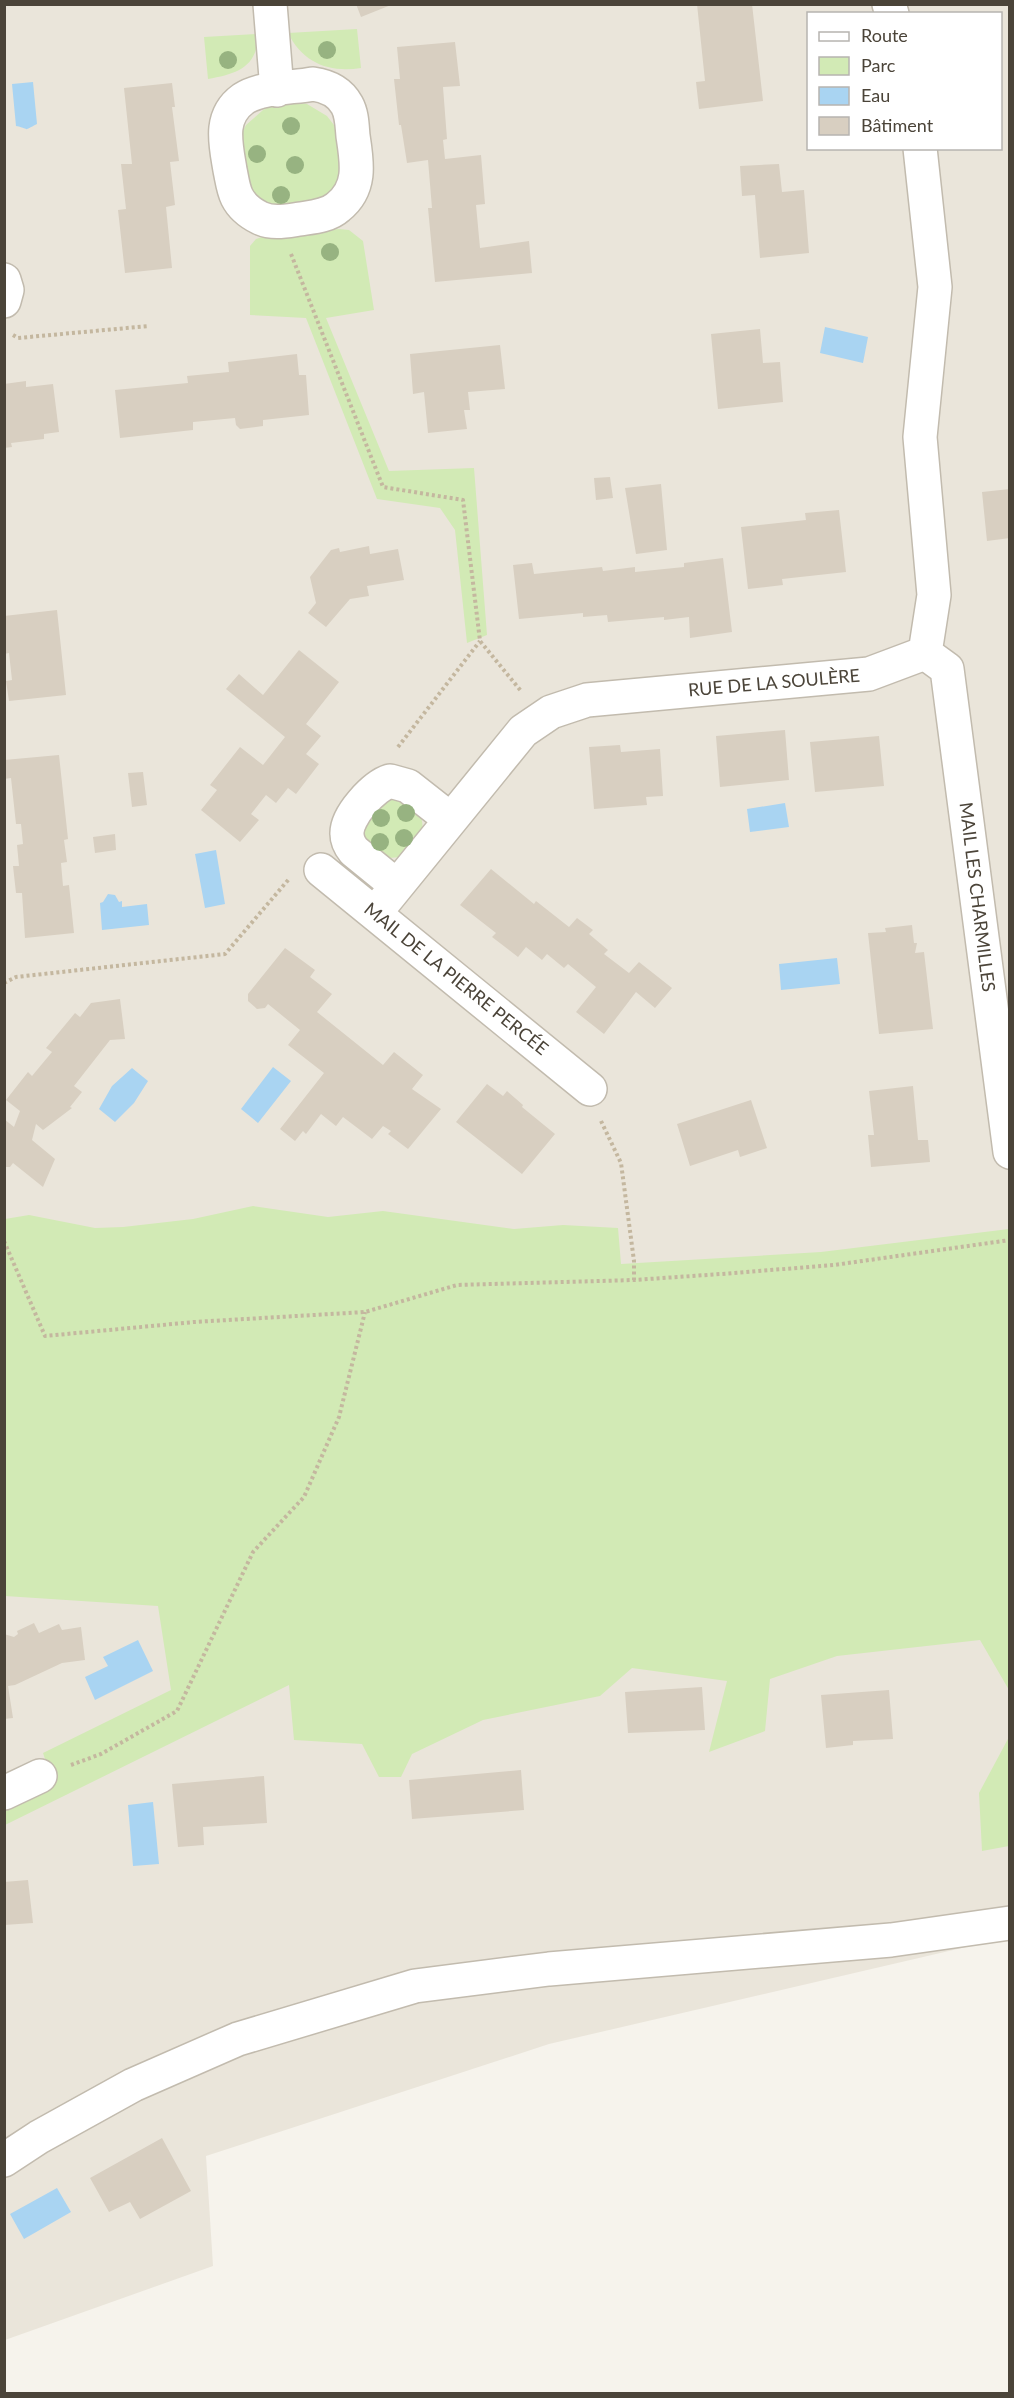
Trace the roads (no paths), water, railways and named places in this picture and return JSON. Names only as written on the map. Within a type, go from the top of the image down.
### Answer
[{"type":"street","points":[[270,4],[277,90]]},
{"type":"street","points":[[313,84],[323,86],[339,95],[351,113],[358,171],[355,184],[349,196],[338,208],[323,216],[278,222],[252,214],[242,206],[235,194],[225,130],[231,112],[244,98],[256,93],[277,90],[313,84]]},
{"type":"street","points":[[920,150],[935,287],[920,437],[934,595],[925,653]]},
{"type":"street","points":[[4,280],[7,290],[4,301]]},
{"type":"street","name":"RUE DE LA SOULÈRE","points":[[375,913],[523,731],[551,712],[587,700],[869,674],[925,653]]},
{"type":"street","name":"MAIL LES CHARMILLES","points":[[925,653],[947,669],[1010,1152]]},
{"type":"street","points":[[397,886],[354,851],[346,836],[351,818],[375,788],[390,781],[408,786],[450,819]]},
{"type":"street","name":"MAIL DE LA PIERRE PERCÉE","points":[[307,872],[375,913],[590,1089]]},
{"type":"street","points":[[4,1793],[40,1776]]},
{"type":"street","points":[[4,2160],[133,2085],[238,2039],[415,1986],[549,1970],[891,1940],[1010,1923]]},
{"type":"water","points":[[33,82],[37,124],[26,129],[16,126],[12,84]]},
{"type":"water","points":[[825,327],[868,337],[863,363],[820,353]]},
{"type":"water","points":[[785,803],[789,827],[750,832],[747,809]]},
{"type":"water","points":[[216,850],[225,904],[205,908],[195,854]]},
{"type":"water","points":[[108,894],[115,895],[119,902],[122,901],[122,907],[147,904],[149,925],[102,930],[100,903]]},
{"type":"water","points":[[837,958],[840,984],[781,990],[779,964]]},
{"type":"water","points":[[273,1067],[291,1081],[258,1123],[241,1109]]},
{"type":"water","points":[[132,1068],[148,1081],[134,1103],[115,1122],[99,1109],[112,1086]]},
{"type":"water","points":[[138,1640],[153,1671],[95,1700],[85,1677],[108,1666],[103,1657]]},
{"type":"water","points":[[153,1802],[159,1864],[133,1866],[128,1805]]},
{"type":"water","points":[[57,2188],[71,2212],[24,2239],[10,2214]]}]
